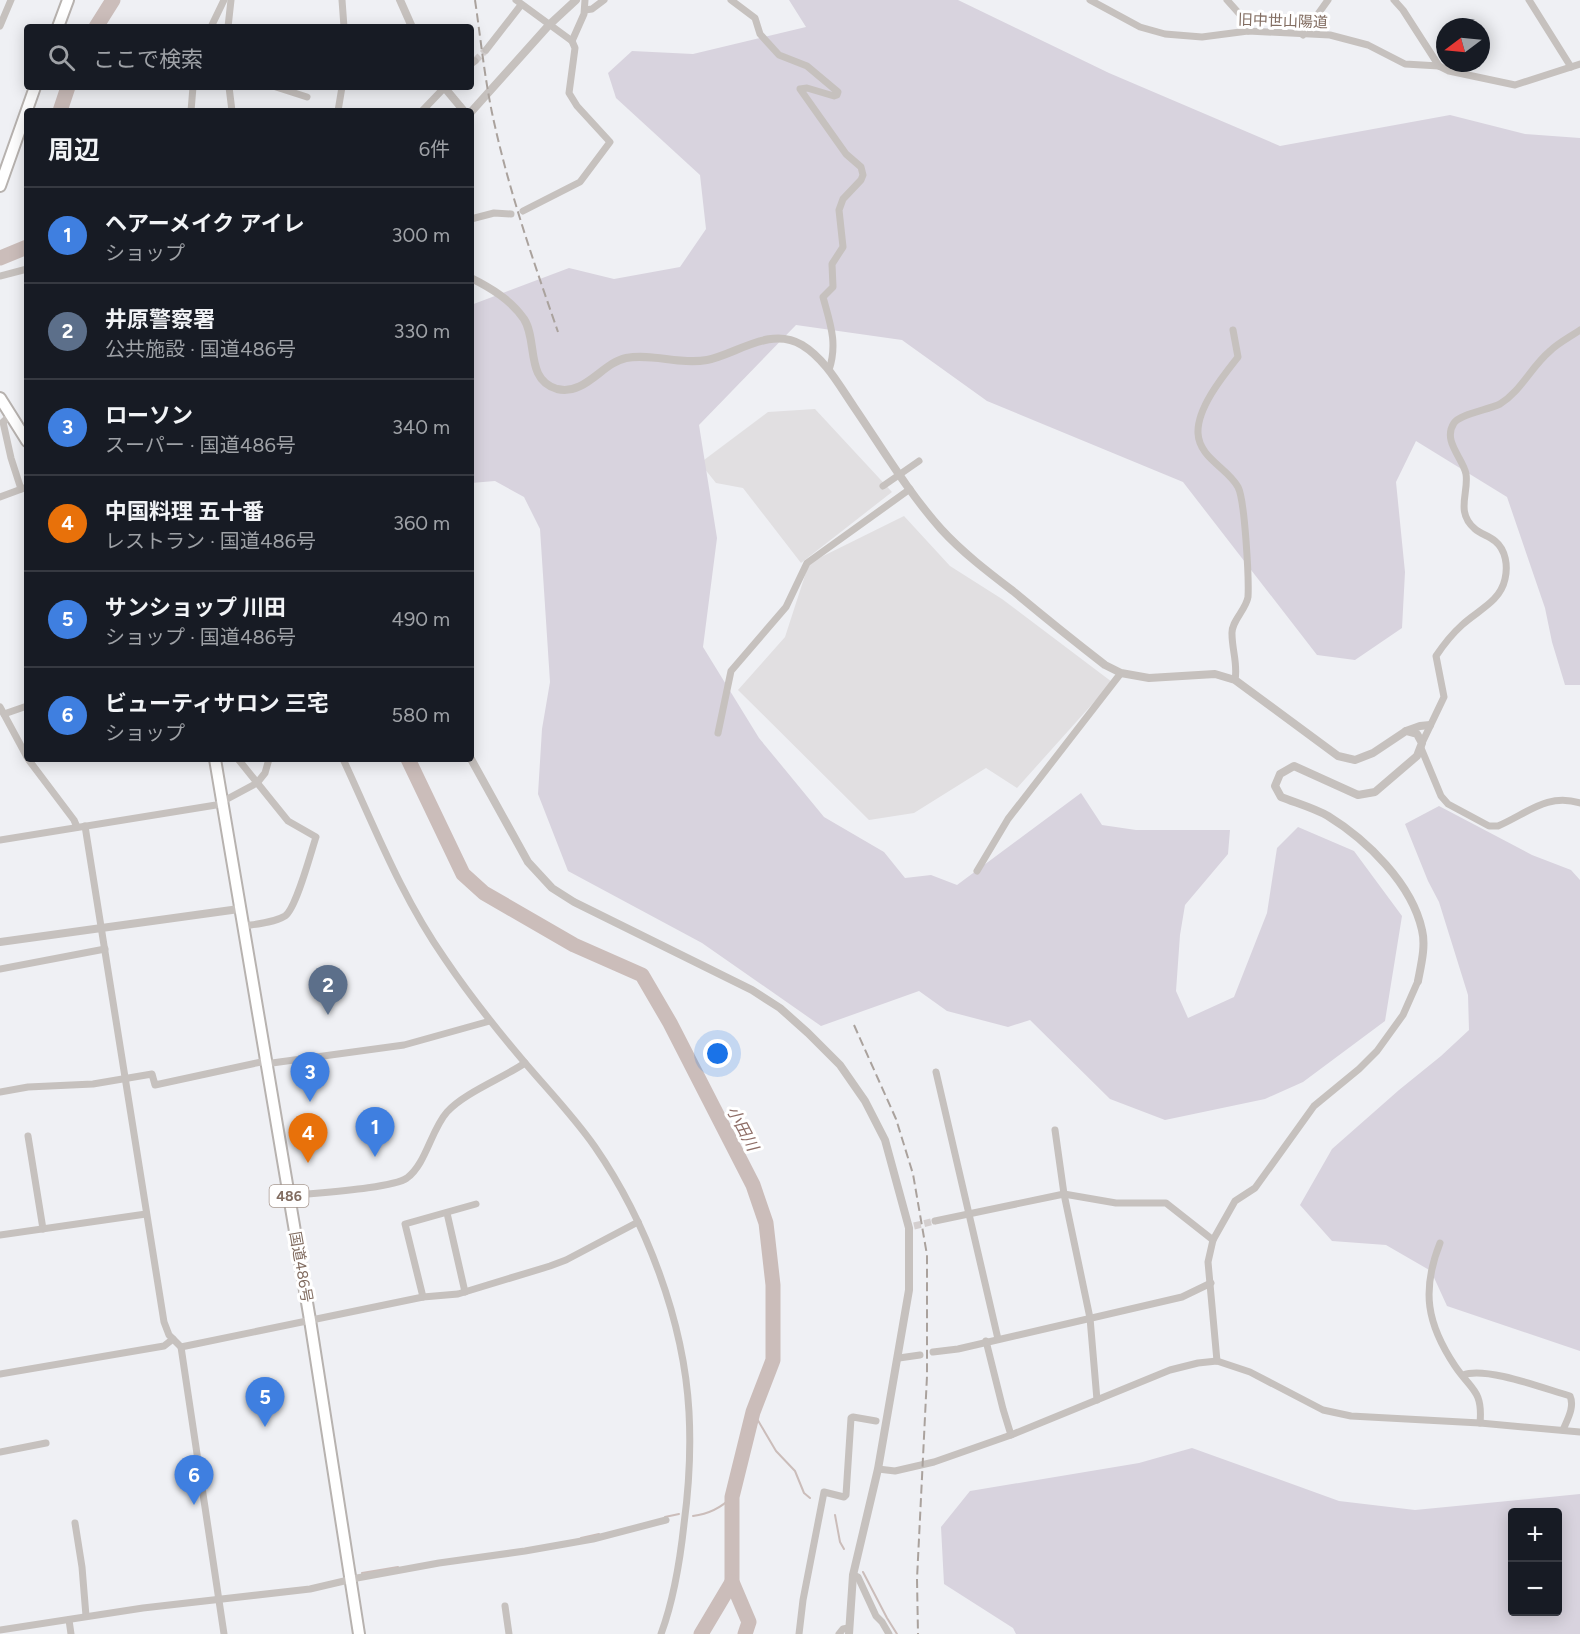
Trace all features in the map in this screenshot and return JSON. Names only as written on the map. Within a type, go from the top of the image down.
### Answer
[{"type":"highway","points":[[59,24],[68,0]]},
{"type":"highway","points":[[28,108],[34,90]]},
{"type":"highway","points":[[0,186],[24,118]]},
{"type":"highway","points":[[0,398],[24,437]]},
{"type":"highway","name":"国道486号","points":[[216,762],[310,1320],[359,1634]]},
{"type":"street","points":[[0,26],[11,0]]},
{"type":"street","points":[[212,24],[224,0]]},
{"type":"street","points":[[228,24],[231,0]]},
{"type":"street","points":[[342,0],[344,24]]},
{"type":"street","points":[[400,0],[411,24]]},
{"type":"street","points":[[474,109],[549,25],[576,0]]},
{"type":"street","points":[[572,41],[580,27],[585,10],[585,0]]},
{"type":"street","points":[[585,10],[592,9],[604,0]]},
{"type":"street","points":[[731,0],[755,18],[760,34],[779,55],[807,66],[838,92],[834,96],[807,87],[800,89],[846,154],[861,167],[863,175],[861,180],[840,204],[843,247],[832,264],[833,286],[823,297],[834,339],[833,358],[829,370]]},
{"type":"street","name":"旧中世山陽道","points":[[1090,0],[1140,27],[1166,34],[1202,37],[1248,31],[1330,35],[1368,45],[1395,61],[1405,64],[1436,66]]},
{"type":"street","points":[[1227,0],[1244,19],[1248,31]]},
{"type":"street","points":[[1303,35],[1328,0]]},
{"type":"street","points":[[1394,0],[1436,61]]},
{"type":"street","points":[[1529,0],[1571,67]]},
{"type":"street","points":[[486,50],[518,3],[572,41],[574,48],[569,93],[577,106],[610,142],[580,182],[523,211]]},
{"type":"street","name":"旧中世山陽道","points":[[1453,72],[1515,86],[1580,64]]},
{"type":"street","points":[[190,108],[193,90]]},
{"type":"street","points":[[229,90],[232,108]]},
{"type":"street","points":[[285,90],[307,97]]},
{"type":"street","points":[[338,108],[342,90]]},
{"type":"street","points":[[425,108],[441,90]]},
{"type":"street","points":[[446,90],[462,108]]},
{"type":"street","points":[[474,218],[494,213],[512,214]]},
{"type":"street","points":[[0,276],[24,270]]},
{"type":"street","points":[[474,280],[498,293],[525,321],[532,346],[534,365],[540,377],[549,385],[559,389],[575,388],[585,384],[623,359],[643,356],[692,362],[719,357],[748,344],[764,340],[784,339],[800,344],[829,370],[910,489],[942,529],[988,572],[1105,665],[1121,673],[1149,678],[1215,674],[1235,680],[1338,756],[1355,760],[1373,753],[1406,731],[1430,725]]},
{"type":"street","points":[[1233,330],[1238,357],[1203,409],[1198,433],[1204,451],[1238,486],[1243,502],[1248,598],[1231,632],[1237,670],[1235,680]]},
{"type":"street","points":[[1217,1361],[1208,1262],[1213,1240],[1235,1201],[1255,1188],[1314,1106],[1359,1070],[1377,1051],[1403,1015],[1418,981],[1422,958],[1423,932],[1409,894],[1369,847],[1326,815],[1281,797],[1275,786],[1280,774],[1294,766],[1358,795],[1375,792],[1410,762],[1422,746],[1444,697],[1436,656],[1445,642],[1464,623],[1493,601],[1500,593],[1505,579],[1504,551],[1495,541],[1474,529],[1465,512],[1464,465],[1451,444],[1454,422],[1501,403],[1523,383],[1550,350],[1580,330]]},
{"type":"street","points":[[0,497],[24,488],[11,458],[3,422],[10,416]]},
{"type":"street","points":[[883,486],[919,461]]},
{"type":"street","points":[[718,733],[731,671],[786,607],[807,563],[910,489]]},
{"type":"street","points":[[977,871],[1008,819],[1121,673]]},
{"type":"street","points":[[24,706],[2,710],[24,751]]},
{"type":"street","points":[[1406,731],[1418,734],[1441,796],[1448,804],[1488,826],[1498,826],[1552,800],[1567,799],[1580,804]]},
{"type":"street","points":[[31,762],[77,827]]},
{"type":"street","points":[[240,762],[288,821],[316,837],[294,901],[287,914],[278,919],[243,926]]},
{"type":"street","points":[[0,840],[216,805],[257,783],[265,773],[268,762]]},
{"type":"street","points":[[344,762],[411,906],[446,961],[490,1021],[564,1106],[594,1145],[613,1175],[638,1222],[669,1306],[684,1372],[689,1411],[689,1454],[682,1547],[661,1634]]},
{"type":"street","points":[[473,762],[528,862],[552,888],[574,902],[752,990],[787,1014],[840,1065],[865,1101],[885,1140],[912,1227],[909,1290],[878,1469],[853,1575],[848,1631],[843,1629],[839,1634]]},
{"type":"street","points":[[85,826],[164,1322],[167,1332],[181,1347],[224,1634]]},
{"type":"street","points":[[0,942],[239,909]]},
{"type":"street","points":[[0,969],[105,949]]},
{"type":"street","points":[[0,1092],[28,1087],[93,1084],[152,1074],[154,1085],[261,1062],[404,1045],[490,1021]]},
{"type":"street","points":[[289,1196],[387,1185],[406,1179],[418,1165],[442,1119],[452,1107],[525,1063]]},
{"type":"street","points":[[936,1072],[998,1339]]},
{"type":"street","points":[[1055,1130],[1064,1194],[1090,1318],[1097,1400]]},
{"type":"street","points":[[28,1136],[43,1229]]},
{"type":"street","points":[[935,1221],[1064,1194],[1116,1203],[1166,1203],[1213,1240]]},
{"type":"street","points":[[423,1297],[405,1224],[476,1204]]},
{"type":"street","points":[[447,1213],[465,1292]]},
{"type":"street","points":[[0,1235],[146,1214]]},
{"type":"street","points":[[181,1347],[423,1297],[465,1292],[566,1260],[638,1222]]},
{"type":"street","points":[[1440,1243],[1430,1272],[1428,1294],[1430,1312],[1447,1353],[1476,1392],[1479,1401],[1480,1423]]},
{"type":"street","points":[[933,1352],[958,1349],[1182,1297],[1211,1283]]},
{"type":"street","points":[[0,1374],[164,1346],[172,1339]]},
{"type":"street","points":[[986,1341],[1011,1435]]},
{"type":"street","points":[[898,1358],[920,1355]]},
{"type":"street","points":[[878,1469],[895,1471],[934,1462],[1011,1435],[1170,1370],[1217,1361],[1250,1372],[1323,1410],[1351,1416],[1480,1423],[1580,1432]]},
{"type":"street","points":[[1463,1375],[1475,1372],[1489,1373],[1570,1396],[1572,1407],[1563,1430]]},
{"type":"street","points":[[799,1634],[824,1492],[846,1496],[851,1418],[876,1421]]},
{"type":"street","points":[[0,1452],[46,1443]]},
{"type":"street","points":[[0,1630],[86,1616],[310,1589],[439,1563],[592,1539],[666,1520]]},
{"type":"street","points":[[75,1523],[86,1616]]},
{"type":"street","points":[[853,1575],[858,1577],[876,1616],[889,1634]]},
{"type":"street","points":[[505,1606],[509,1634]]},
{"type":"street","points":[[69,1620],[71,1634]]},
{"type":"shaded area","points":[[789,0],[958,0],[1109,73],[1280,146],[1450,115],[1525,134],[1580,138],[1580,685],[1565,685],[1545,608],[1507,497],[1416,441],[1396,482],[1405,572],[1402,628],[1355,660],[1317,655],[1183,482],[987,401],[902,340],[796,325],[699,425],[717,538],[703,647],[759,738],[824,817],[884,852],[905,878],[931,875],[957,885],[1081,793],[1102,825],[1136,830],[1230,830],[1228,854],[1185,905],[1180,935],[1176,991],[1188,1018],[1234,997],[1267,913],[1277,848],[1298,827],[1354,851],[1402,916],[1385,1021],[1303,1082],[1265,1099],[1165,1120],[1110,1099],[1030,1020],[1008,1027],[947,1011],[919,991],[821,1026],[702,943],[568,871],[538,794],[542,729],[550,682],[540,529],[524,497],[495,481],[474,483],[474,304],[569,268],[614,279],[680,267],[706,229],[700,175],[616,98],[608,73],[632,51],[693,54],[806,27]]},
{"type":"shaded area","points":[[815,409],[892,492],[801,563],[743,488],[716,483],[700,463],[768,412]]},
{"type":"shaded area","points":[[904,516],[950,566],[1002,599],[1112,682],[1017,788],[986,768],[914,813],[869,820],[738,690],[785,637],[809,563]]},
{"type":"shaded area","points":[[1439,806],[1532,855],[1571,870],[1580,880],[1580,1351],[1447,1306],[1431,1271],[1386,1245],[1332,1241],[1300,1205],[1332,1149],[1469,1030],[1468,995],[1439,902],[1405,824]]},
{"type":"shaded area","points":[[1192,1448],[1339,1501],[1415,1510],[1580,1494],[1580,1634],[1016,1634],[1013,1628],[944,1584],[941,1527],[970,1491],[1139,1463]]},
{"type":"waterway","name":"小田川","points":[[98,24],[113,0]]},
{"type":"waterway","name":"小田川","points":[[61,108],[67,90]]},
{"type":"waterway","points":[[0,258],[24,248]]},
{"type":"waterway","name":"小田川","points":[[409,762],[463,874],[484,893],[574,945],[642,975],[670,1023],[753,1185],[766,1223],[773,1285],[773,1360],[753,1412],[732,1497],[732,1582],[749,1622],[745,1634]]},
{"type":"waterway","points":[[753,1412],[776,1451],[795,1471],[804,1493],[810,1498]]},
{"type":"waterway","points":[[693,1516],[714,1510],[732,1497]]},
{"type":"waterway","points":[[665,1517],[679,1514]]},
{"type":"waterway","points":[[835,1515],[840,1542],[844,1549]]},
{"type":"waterway","points":[[581,1538],[599,1534]]},
{"type":"waterway","points":[[362,1573],[398,1567]]},
{"type":"waterway","points":[[863,1572],[897,1634]]},
{"type":"waterway","points":[[701,1634],[732,1582]]},
{"type":"tunnel","points":[[475,61],[486,50]]},
{"type":"tunnel","points":[[914,1226],[935,1221]]},
{"type":"railway","points":[[475,0],[488,92],[500,149],[523,228],[558,332]]},
{"type":"railway","points":[[854,1025],[896,1119],[913,1174],[927,1255],[927,1376],[917,1579],[918,1634]]},
{"type":"place","name":"井原警察署","points":[[328,1015]]},
{"type":"place","name":"ローソン","points":[[310,1102]]},
{"type":"place","name":"ヘアーメイク アイレ","points":[[375,1157]]},
{"type":"place","name":"中国料理 五十番","points":[[308,1163]]},
{"type":"place","name":"サンショップ 川田","points":[[265,1427]]},
{"type":"place","name":"ビューティサロン 三宅","points":[[194,1505]]}]
